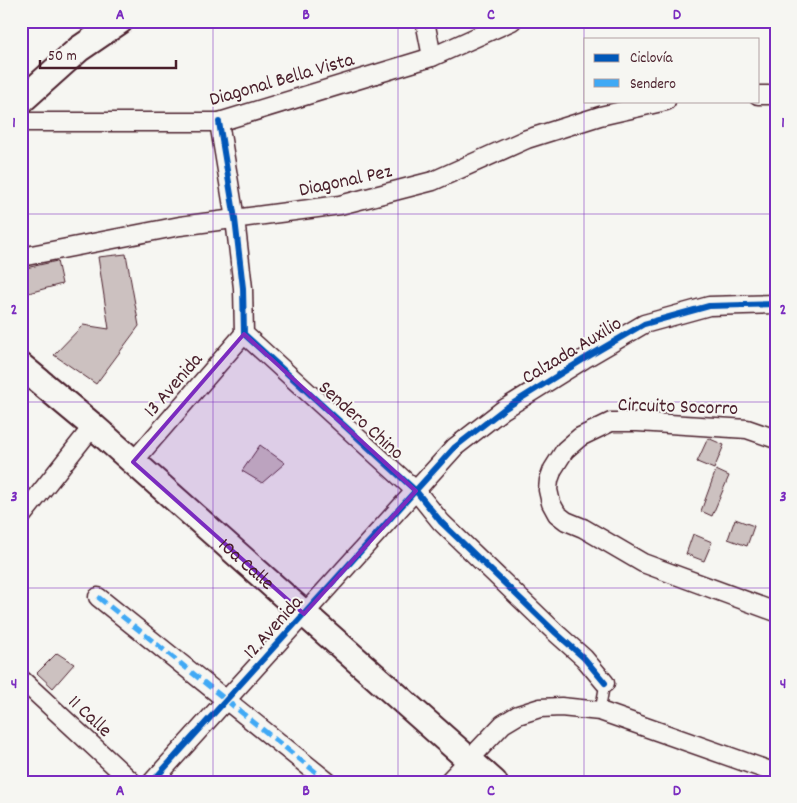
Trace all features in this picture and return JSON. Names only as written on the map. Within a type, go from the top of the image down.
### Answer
[{"type":"street","points":[[21,100],[79,49],[120,21]]},
{"type":"street","points":[[425,21],[432,58]]},
{"type":"street","name":"Diagonal Bella Vista","points":[[21,122],[219,122],[432,58],[512,21]]},
{"type":"street","points":[[760,95],[776,96]]},
{"type":"street","name":"Diagonal Pez","points":[[21,257],[180,226],[340,205],[433,181],[527,139],[600,116],[662,102]]},
{"type":"street","points":[[219,122],[235,219],[243,288],[244,334]]},
{"type":"street","name":"Calzada Auxilio","points":[[416,491],[455,447],[504,409],[644,324],[709,306],[776,304]]},
{"type":"street","name":"13 Avenida","points":[[133,462],[244,334]]},
{"type":"street","name":"Sendero Chino","points":[[244,334],[416,491],[442,522],[584,658],[605,684]]},
{"type":"street","name":"10a Calle","points":[[21,366],[93,426],[494,782]]},
{"type":"street","name":"Circuito Socorro","points":[[776,439],[747,429],[611,422],[580,438],[565,450],[553,469],[548,490],[551,504],[566,521],[583,528],[643,563],[776,612]]},
{"type":"street","points":[[21,517],[93,426]]},
{"type":"street","name":"12 Avenida","points":[[152,782],[416,491]]},
{"type":"street","points":[[98,597],[328,782]]},
{"type":"street","name":"11 Calle","points":[[21,679],[132,782]]},
{"type":"street","points":[[448,782],[503,724],[518,715],[540,708],[561,707],[600,710],[776,774]]},
{"type":"lane","name":"Sendero Chino","points":[[600,710],[605,684]]},
{"type":"highlighted area","points":[[244,334],[416,491],[304,614],[133,462]]},
{"type":"building","points":[[126,254],[139,326],[96,384],[54,355],[83,325],[109,329],[98,257]]},
{"type":"building","points":[[57,261],[62,284],[21,295],[21,269]]},
{"type":"building","points":[[708,438],[724,445],[714,469],[697,462]]},
{"type":"building","points":[[260,445],[285,463],[262,483],[242,471]]},
{"type":"building","points":[[716,470],[729,476],[712,516],[701,511]]},
{"type":"building","points":[[735,519],[754,526],[747,546],[728,539]]},
{"type":"building","points":[[693,534],[712,542],[704,561],[686,554]]},
{"type":"building","points":[[57,653],[74,664],[53,688],[37,673]]},
{"type":"marked path","points":[[98,597],[328,782]]},
{"type":"cycle path","points":[[219,122],[235,219],[243,288],[244,334],[416,491],[441,522],[584,658],[605,683]]},
{"type":"cycle path","points":[[152,782],[455,447],[504,409],[644,324],[709,306],[776,304]]}]
